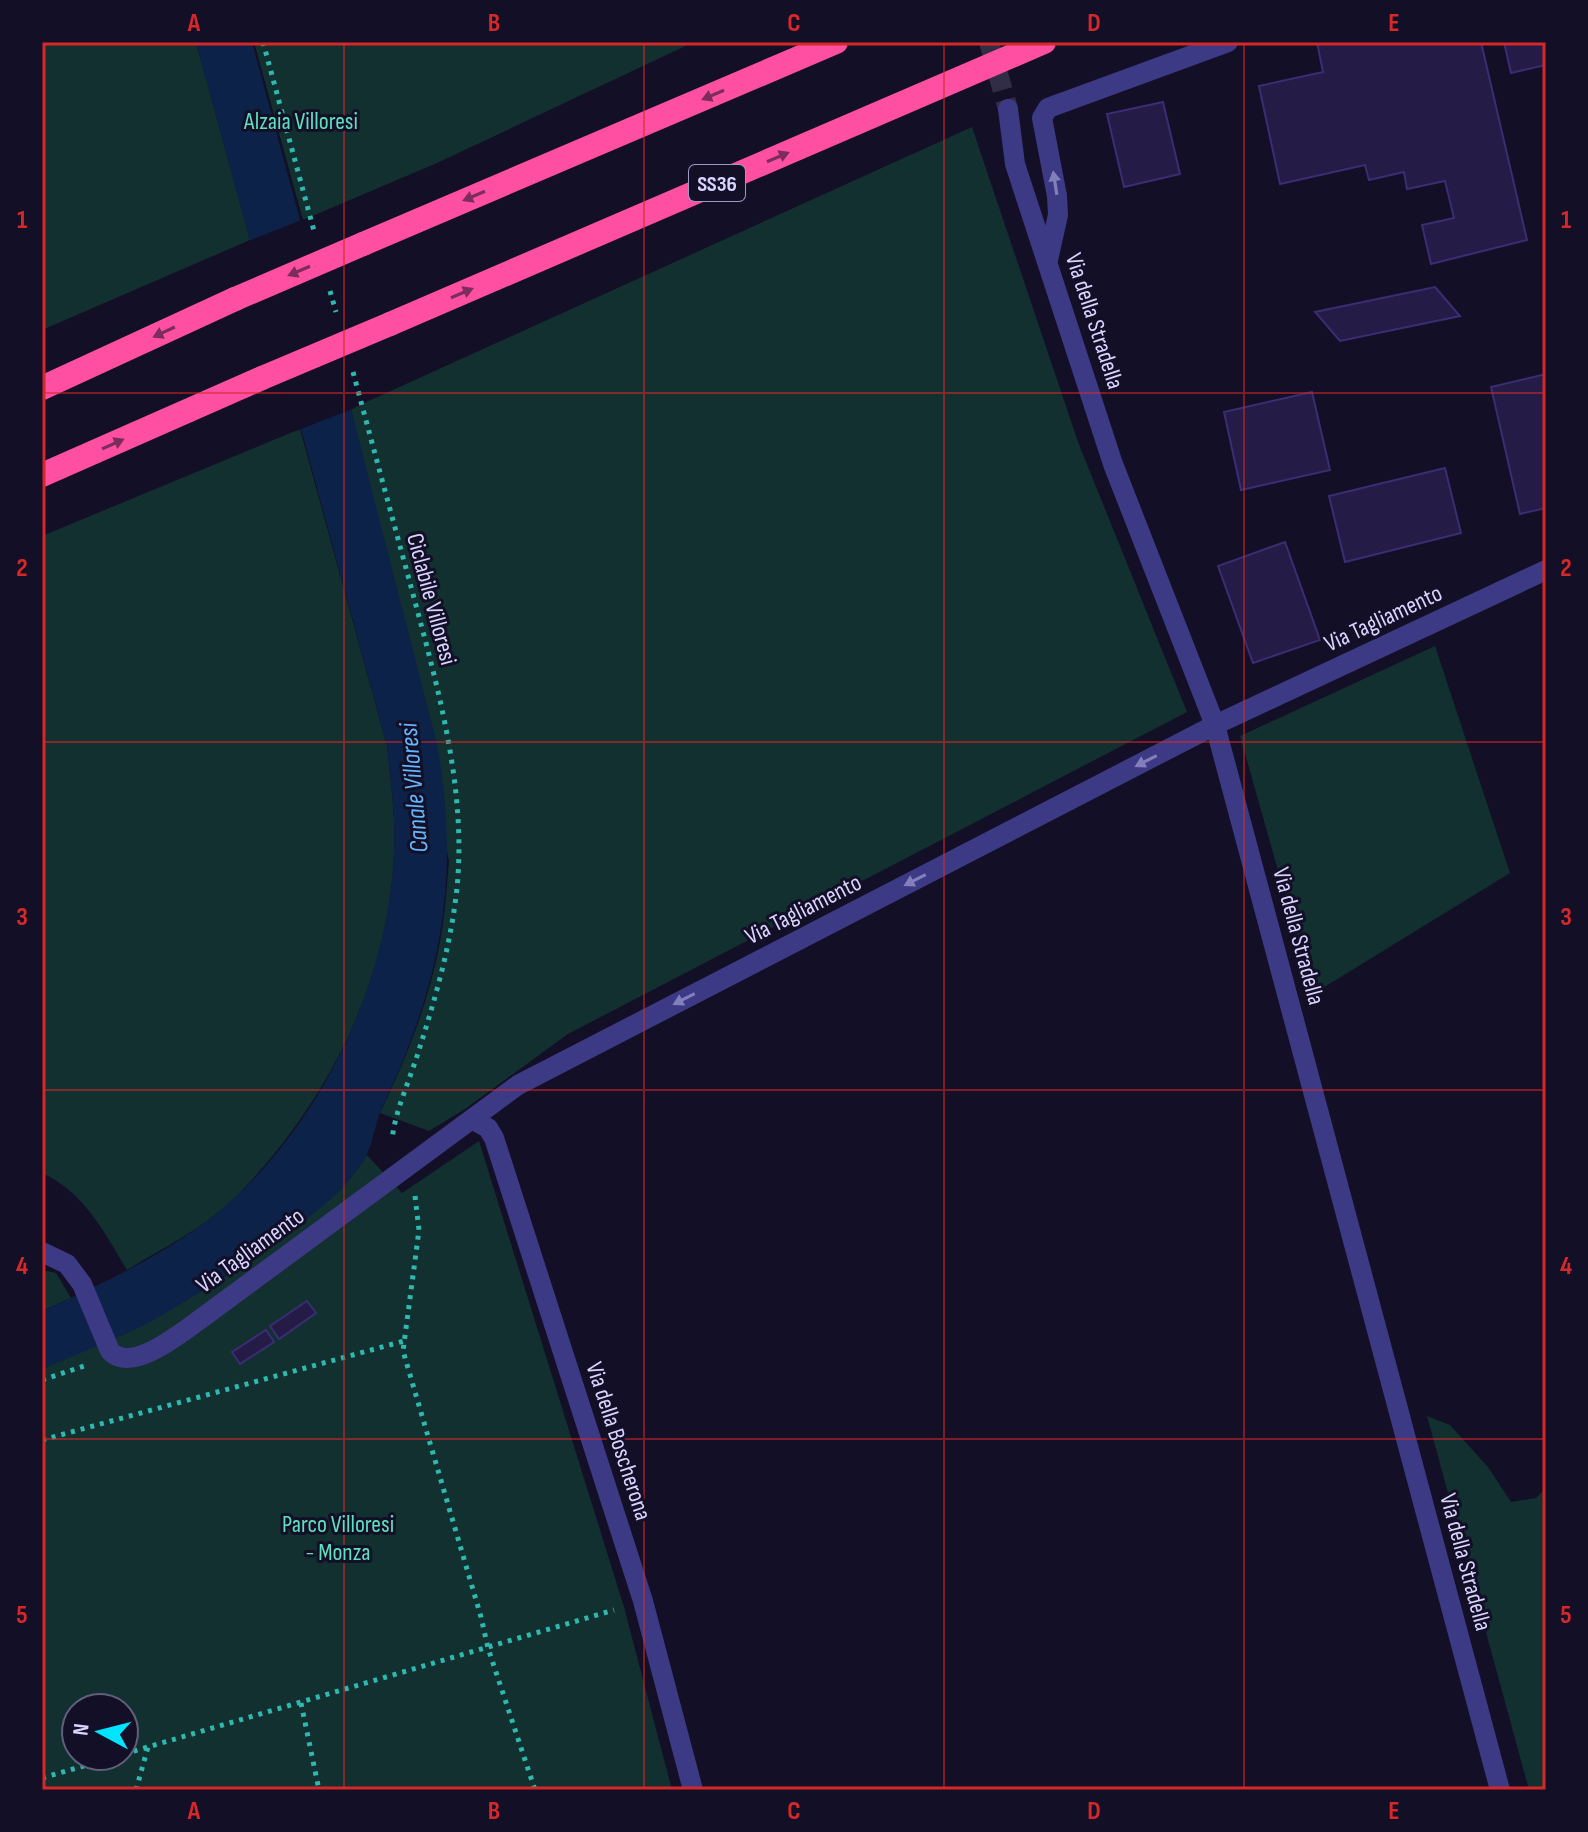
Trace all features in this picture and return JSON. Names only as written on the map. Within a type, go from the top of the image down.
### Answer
[{"type":"highway","points":[[42,388],[235,299],[836,42]]},
{"type":"highway","name":"SS36","points":[[42,475],[1044,42]]},
{"type":"street","points":[[1048,260],[1058,215],[1042,118],[1048,108],[1228,42]]},
{"type":"street","name":"Via della Stradella","points":[[1008,109],[1015,164],[1113,464],[1215,725],[1500,1790]]},
{"type":"street","name":"Via Tagliamento","points":[[67,1264],[82,1284],[117,1355],[155,1349],[206,1315],[518,1085],[1215,725],[1546,570]]},
{"type":"street","name":"Via della Boscherona","points":[[473,1120],[488,1128],[494,1138],[643,1601],[693,1790]]},
{"type":"street","points":[[42,1252],[67,1264]]},
{"type":"street","points":[[42,1268],[67,1264]]},
{"type":"path","points":[[263,42],[317,241]]},
{"type":"path","points":[[329,287],[338,318]]},
{"type":"path","name":"Ciclabile Villoresi","points":[[350,364],[443,716],[454,778],[459,840],[457,887],[449,935],[419,1050],[394,1125],[394,1155],[414,1185],[419,1230],[403,1351],[488,1648],[535,1790]]},
{"type":"path","points":[[42,1440],[404,1341]]},
{"type":"path","points":[[140,1749],[643,1601]]},
{"type":"path","points":[[301,1703],[319,1790]]},
{"type":"path","points":[[136,1790],[148,1747]]},
{"type":"path","points":[[42,1778],[63,1772]]},
{"type":"green space","points":[[42,42],[196,42],[250,240],[42,330]]},
{"type":"green space","name":"Alzaia Villoresi","points":[[254,42],[694,42],[437,163],[303,220]]},
{"type":"green space","points":[[972,127],[1078,442],[1187,712],[568,1034],[465,1109],[429,1131],[380,1113],[427,996],[439,948],[449,861],[351,409]]},
{"type":"green space","points":[[300,429],[387,746],[393,800],[394,855],[382,938],[357,1017],[319,1091],[296,1126],[257,1174],[223,1209],[127,1270],[92,1214],[70,1191],[42,1173],[42,536]]},
{"type":"green space","points":[[1435,646],[1510,873],[1313,994],[1240,736]]},
{"type":"green space","name":"Parco Villoresi - Monza","points":[[479,1141],[624,1607],[672,1790],[42,1790],[42,1369],[146,1323],[218,1281],[297,1226],[344,1186],[367,1155],[402,1193]]},
{"type":"green space","points":[[42,1272],[56,1273],[71,1298],[42,1311]]},
{"type":"green space","points":[[1427,1416],[1450,1425],[1488,1467],[1511,1502],[1536,1498],[1546,1488],[1546,1790],[1529,1790]]},
{"type":"water","name":"Canale Villoresi","points":[[196,42],[252,42],[437,744],[447,842],[441,931],[419,1018],[367,1154],[346,1184],[300,1224],[179,1305],[148,1323],[42,1369],[42,1311],[132,1268],[177,1242],[216,1214],[253,1180],[286,1141],[316,1098],[362,1004],[378,954],[389,904],[394,827],[387,746]]},
{"type":"pier","points":[[304,219],[355,408],[296,431],[246,242]]},
{"type":"building","points":[[1317,42],[1481,42],[1527,240],[1431,264],[1422,225],[1454,218],[1445,181],[1407,189],[1404,172],[1369,180],[1365,165],[1280,184],[1259,86],[1323,72]]},
{"type":"building","points":[[1504,42],[1546,42],[1546,65],[1511,73]]},
{"type":"building","points":[[1163,102],[1180,174],[1124,187],[1107,114]]},
{"type":"building","points":[[1435,287],[1460,316],[1340,341],[1315,312]]},
{"type":"building","points":[[1546,374],[1546,508],[1520,514],[1491,387]]},
{"type":"building","points":[[1312,392],[1330,470],[1241,490],[1224,412]]},
{"type":"building","points":[[1445,468],[1461,533],[1345,562],[1329,496]]},
{"type":"building","points":[[1285,542],[1320,640],[1253,663],[1218,566]]},
{"type":"building","points":[[307,1301],[316,1313],[279,1339],[270,1326]]},
{"type":"building","points":[[266,1330],[274,1342],[240,1364],[232,1352]]},
{"type":"tunnel","points":[[989,42],[1008,109]]}]
